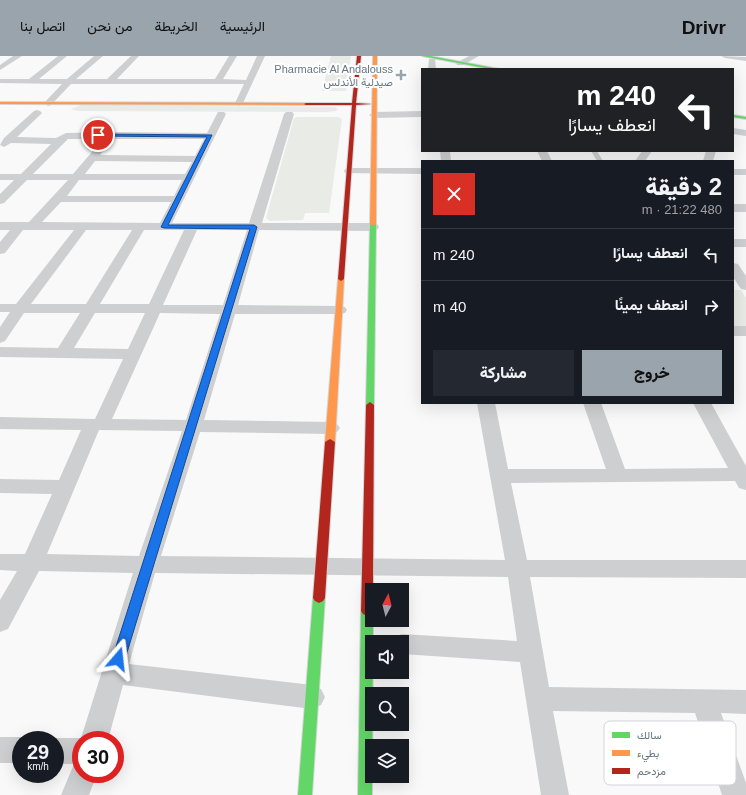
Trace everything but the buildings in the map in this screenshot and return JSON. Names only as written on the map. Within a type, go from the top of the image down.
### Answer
[{"type":"main road","points":[[359,56],[354,104],[360,114],[373,171],[368,566],[370,635]]},
{"type":"main road","points":[[374,104],[376,57]]},
{"type":"main road","points":[[421,57],[492,68]]},
{"type":"main road","points":[[421,57],[432,65],[465,68]]},
{"type":"main road","points":[[0,103],[374,104]]},
{"type":"main road","points":[[32,103],[22,113],[40,113]]},
{"type":"main road","points":[[58,114],[69,103]]},
{"type":"main road","points":[[305,795],[349,171],[360,114],[374,104]]},
{"type":"main road","points":[[734,111],[746,113]]},
{"type":"main road","points":[[734,116],[746,118]]},
{"type":"main road","points":[[365,795],[369,679]]},
{"type":"street","points":[[0,68],[18,56]]},
{"type":"street","points":[[31,81],[63,56]]},
{"type":"street","points":[[48,103],[69,81],[99,56]]},
{"type":"street","points":[[110,82],[135,56]]},
{"type":"street","points":[[217,82],[233,56]]},
{"type":"street","points":[[239,103],[261,56]]},
{"type":"street","points":[[460,62],[475,56]]},
{"type":"street","points":[[725,56],[740,57]]},
{"type":"street","points":[[0,81],[249,82]]},
{"type":"street","points":[[4,144],[40,113]]},
{"type":"street","points":[[164,227],[221,114]]},
{"type":"street","points":[[97,731],[147,564],[193,426],[289,114]]},
{"type":"street","points":[[360,114],[421,114]]},
{"type":"street","points":[[734,131],[746,133]]},
{"type":"street","points":[[0,201],[59,141],[70,135],[210,136]]},
{"type":"street","points":[[0,250],[58,198],[111,135]]},
{"type":"street","points":[[138,158],[153,135]]},
{"type":"street","points":[[4,144],[59,141]]},
{"type":"street","points":[[92,158],[198,159]]},
{"type":"street","points":[[349,171],[421,171]]},
{"type":"street","points":[[734,172],[746,172]]},
{"type":"street","points":[[0,177],[189,177]]},
{"type":"street","points":[[58,198],[178,199]]},
{"type":"street","points":[[734,208],[746,208]]},
{"type":"street","points":[[0,226],[373,227]]},
{"type":"street","points":[[0,338],[20,308],[83,226]]},
{"type":"street","points":[[63,353],[140,226]]},
{"type":"street","points":[[0,622],[32,563],[65,487],[154,309],[192,227]]},
{"type":"street","points":[[734,243],[746,244]]},
{"type":"street","points":[[734,268],[746,286]]},
{"type":"street","points":[[734,286],[746,286]]},
{"type":"street","points":[[0,308],[340,310]]},
{"type":"street","points":[[734,331],[746,331]]},
{"type":"street","points":[[0,352],[132,354]]},
{"type":"street","points":[[486,404],[518,570],[530,652],[555,795]]},
{"type":"street","points":[[592,404],[618,476]]},
{"type":"street","points":[[703,404],[744,477]]},
{"type":"street","points":[[0,423],[331,428]]},
{"type":"street","points":[[499,476],[744,477]]},
{"type":"street","points":[[0,486],[65,487]]},
{"type":"street","points":[[0,562],[368,566],[518,570],[746,569]]},
{"type":"street","points":[[409,644],[530,652]]},
{"type":"street","points":[[114,672],[312,697]]},
{"type":"street","points":[[538,699],[746,702]]},
{"type":"street","points":[[704,702],[711,721]]},
{"type":"street","points":[[0,750],[12,750]]},
{"type":"street","points":[[75,795],[79,783]]},
{"type":"street","points":[[733,785],[736,795]]},
{"type":"shaded area","points":[[331,56],[351,56],[346,91],[322,91]]},
{"type":"shaded area","points":[[81,105],[335,107],[338,109],[336,111],[328,112],[78,111],[71,109]]},
{"type":"shaded area","points":[[338,117],[342,119],[329,213],[305,213],[303,220],[270,221],[266,218],[294,118]]},
{"type":"shaded area","points":[[734,290],[741,290],[746,298],[746,327],[734,327]]},
{"type":"traffic: fast","points":[[424,56],[491,68]]},
{"type":"traffic: fast","points":[[734,116],[746,118]]},
{"type":"traffic: fast","points":[[370,405],[373,224]]},
{"type":"traffic: fast","points":[[305,795],[319,598]]},
{"type":"traffic: fast","points":[[365,795],[367,627]]},
{"type":"traffic: slow","points":[[373,224],[375,56]]},
{"type":"traffic: slow","points":[[0,103],[306,104]]},
{"type":"traffic: slow","points":[[330,442],[341,279]]},
{"type":"traffic: jam","points":[[341,279],[353,114],[359,56]]},
{"type":"traffic: jam","points":[[306,104],[369,104]]},
{"type":"traffic: jam","points":[[367,583],[370,405]]},
{"type":"traffic: jam","points":[[319,598],[330,442]]},
{"type":"place","name":"Pharmacie Al Andalouss صيدلية الأندلس","points":[[401,75]]},
{"type":"route","points":[[98,135],[210,136],[164,227],[254,227],[193,426],[147,564],[118,659]]}]
